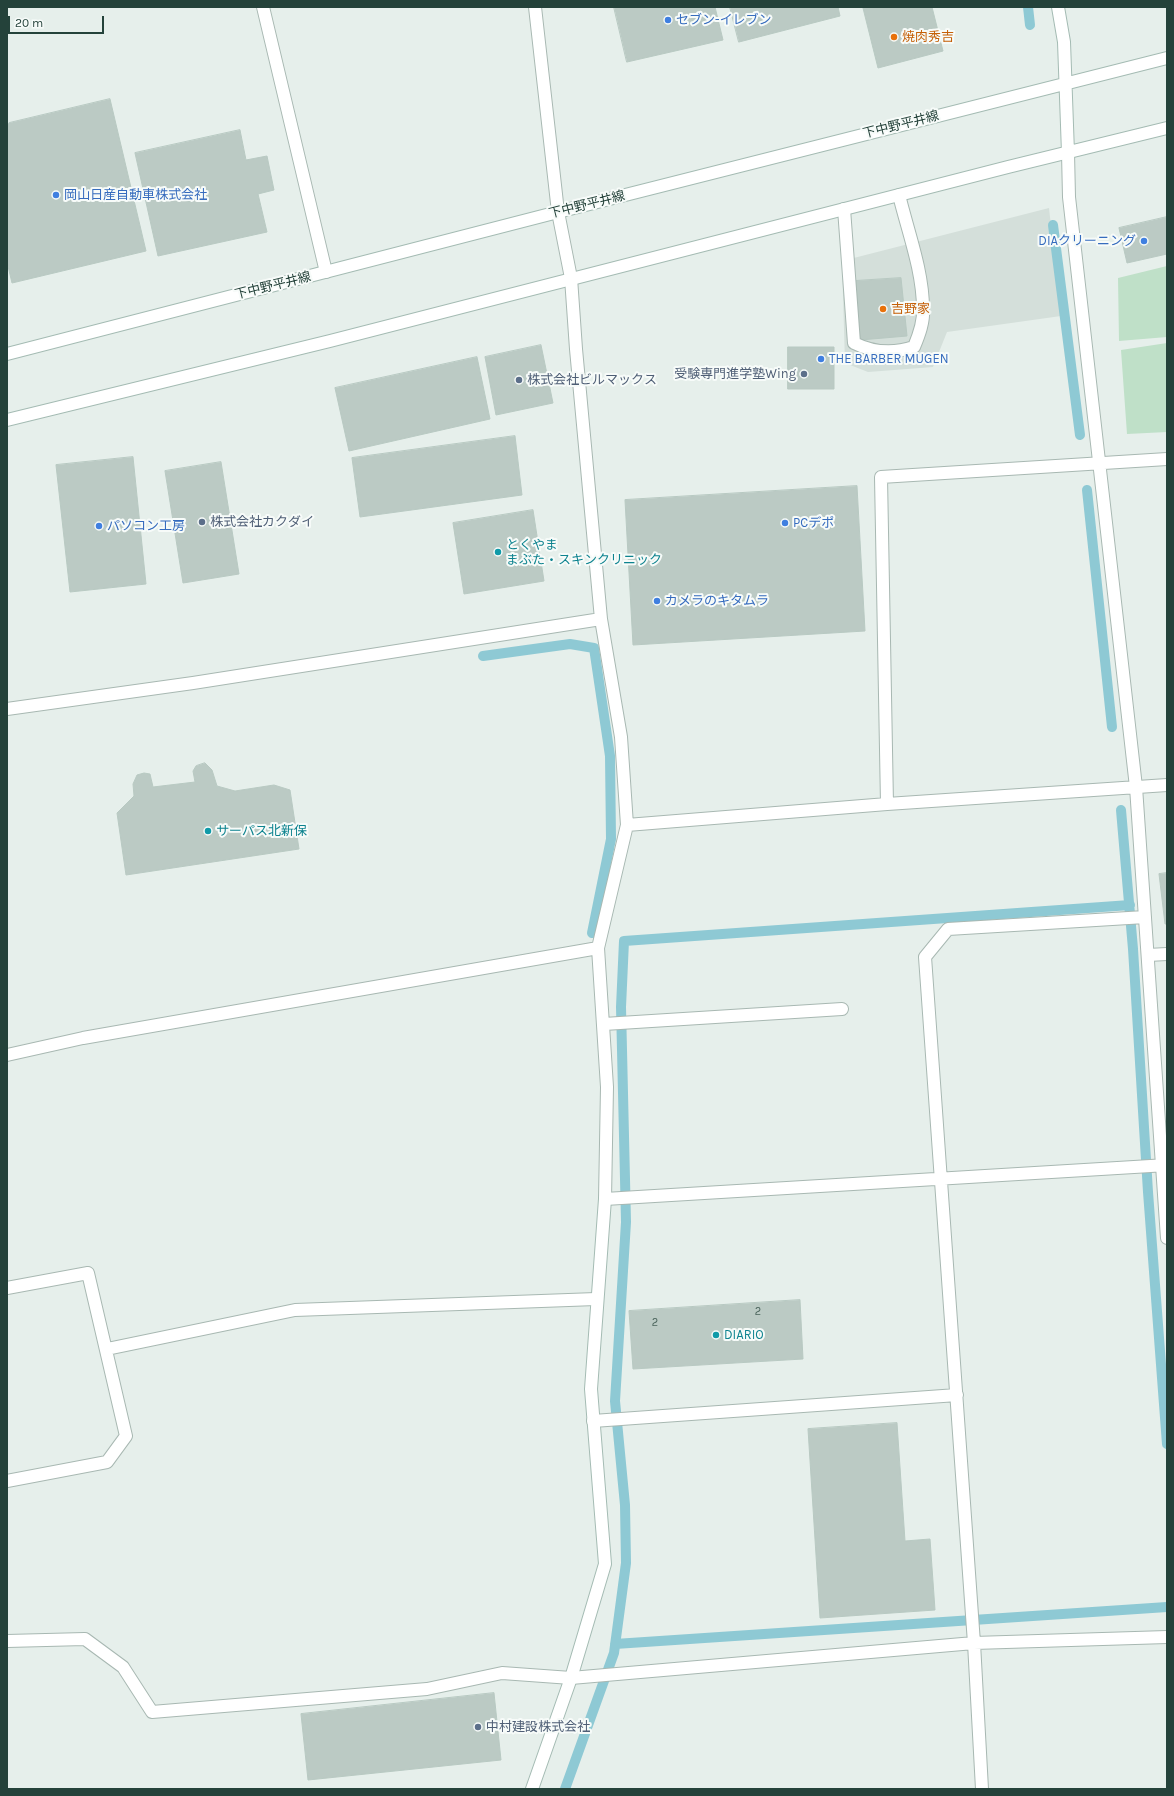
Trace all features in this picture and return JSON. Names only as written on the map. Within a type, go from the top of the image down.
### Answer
[{"type":"street","points":[[263,7],[326,272]]},
{"type":"street","points":[[532,1789],[571,1678],[605,1564],[591,1389],[596,1299],[605,1199],[607,1087],[614,1023],[598,948],[627,825],[621,737],[601,619],[576,349],[571,278],[558,212],[535,7]]},
{"type":"street","points":[[1058,7],[1064,42],[1070,197],[1101,463],[1136,787],[1135,918],[1148,955],[1156,1166],[1167,1238]]},
{"type":"street","name":"下中野平井線","points":[[7,354],[558,212],[1167,58]]},
{"type":"street","points":[[7,420],[330,341],[571,278],[1167,128]]},
{"type":"street","points":[[844,209],[854,343],[866,349],[882,352],[900,352],[914,347],[920,332],[923,310],[920,278],[898,195]]},
{"type":"street","points":[[886,804],[881,476],[1167,459]]},
{"type":"street","points":[[7,710],[201,682],[601,619]]},
{"type":"street","points":[[627,825],[886,804],[1167,785]]},
{"type":"street","points":[[982,1789],[973,1620],[926,957],[948,929],[1135,918]]},
{"type":"street","points":[[7,1055],[83,1038],[598,948]]},
{"type":"street","points":[[1148,955],[1167,954]]},
{"type":"street","points":[[614,1023],[842,1009]]},
{"type":"street","points":[[605,1199],[1156,1166]]},
{"type":"street","points":[[7,1288],[88,1273],[107,1349],[126,1436],[107,1462],[7,1481]]},
{"type":"street","points":[[107,1349],[295,1310],[596,1299]]},
{"type":"street","points":[[593,1421],[957,1395]]},
{"type":"street","points":[[7,1641],[85,1639],[123,1667],[152,1712],[427,1689],[502,1673],[571,1678],[595,1677],[974,1643],[1167,1637]]},
{"type":"shaded area","points":[[1049,208],[1061,316],[947,332],[933,367],[868,372],[845,363],[842,261]]},
{"type":"green space","points":[[1167,266],[1167,337],[1119,341],[1118,278]]},
{"type":"green space","points":[[1167,343],[1167,432],[1127,434],[1121,350]]},
{"type":"building","points":[[614,7],[715,7],[723,40],[627,62]]},
{"type":"building","points":[[730,7],[838,7],[840,16],[739,42]]},
{"type":"building","points":[[932,7],[943,51],[878,68],[863,8]]},
{"type":"building","points":[[110,99],[146,251],[12,283],[7,262],[7,128],[9,123]]},
{"type":"building","points":[[240,130],[246,160],[267,156],[274,190],[258,194],[267,232],[158,256],[135,153]]},
{"type":"building","name":"DIAクリーニング","points":[[1167,217],[1167,254],[1127,263],[1119,228]]},
{"type":"building","points":[[901,278],[907,336],[860,340],[855,281]]},
{"type":"building","name":"株式会社ビルマックス","points":[[541,345],[553,403],[496,415],[485,357]]},
{"type":"building","points":[[788,347],[834,347],[834,389],[788,389]]},
{"type":"building","points":[[477,357],[490,419],[349,451],[335,388]]},
{"type":"building","points":[[515,436],[522,495],[360,517],[352,458]]},
{"type":"building","points":[[133,457],[146,584],[70,592],[56,465]]},
{"type":"building","points":[[221,462],[239,574],[183,583],[165,471]]},
{"type":"building","points":[[857,486],[865,631],[633,645],[625,500]]},
{"type":"building","name":"とくやま まぶた・スキンクリニック","points":[[533,510],[544,581],[464,594],[453,523]]},
{"type":"building","name":"サーパス北新保","points":[[205,763],[212,770],[217,786],[235,791],[274,785],[290,790],[299,849],[126,875],[117,813],[134,796],[133,784],[137,775],[144,773],[150,774],[153,787],[195,782],[193,771],[196,766]]},
{"type":"building","points":[[1167,873],[1167,924],[1165,924],[1159,874]]},
{"type":"building","name":"DIARIO","points":[[800,1300],[803,1359],[633,1369],[629,1311]]},
{"type":"building","points":[[897,1423],[905,1541],[930,1539],[935,1610],[820,1618],[808,1429]]},
{"type":"building","points":[[494,1693],[501,1760],[308,1780],[301,1714]]},
{"type":"waterway","points":[[1028,7],[1030,25]]},
{"type":"waterway","points":[[1053,225],[1080,435]]},
{"type":"waterway","points":[[1087,490],[1112,727]]},
{"type":"waterway","points":[[483,656],[570,644],[594,648],[610,756],[611,839],[592,933]]},
{"type":"waterway","points":[[1121,810],[1133,949],[1148,1192],[1167,1444]]},
{"type":"waterway","points":[[565,1789],[614,1653],[626,1563],[625,1505],[615,1401],[626,1222],[621,1007],[624,941],[1130,905]]},
{"type":"waterway","points":[[615,1644],[1167,1607]]},
{"type":"place","name":"セブン-イレブン","points":[[668,20]]},
{"type":"place","name":"焼肉秀吉","points":[[894,37]]},
{"type":"place","name":"岡山日産自動車株式会社","points":[[56,195]]},
{"type":"place","name":"DIAクリーニング","points":[[1144,241]]},
{"type":"place","name":"吉野家","points":[[883,309]]},
{"type":"place","name":"THE BARBER MUGEN","points":[[821,359]]},
{"type":"place","name":"受験専門進学塾Wing","points":[[804,374]]},
{"type":"place","name":"株式会社ビルマックス","points":[[519,380]]},
{"type":"place","name":"株式会社カクダイ","points":[[202,522]]},
{"type":"place","name":"PCデポ","points":[[785,523]]},
{"type":"place","name":"パソコン工房","points":[[99,526]]},
{"type":"place","name":"とくやま まぶた・スキンクリニック","points":[[498,552]]},
{"type":"place","name":"カメラのキタムラ","points":[[657,601]]},
{"type":"place","name":"サーパス北新保","points":[[208,831]]},
{"type":"place","name":"DIARIO","points":[[716,1335]]},
{"type":"place","name":"中村建設株式会社","points":[[478,1727]]}]
